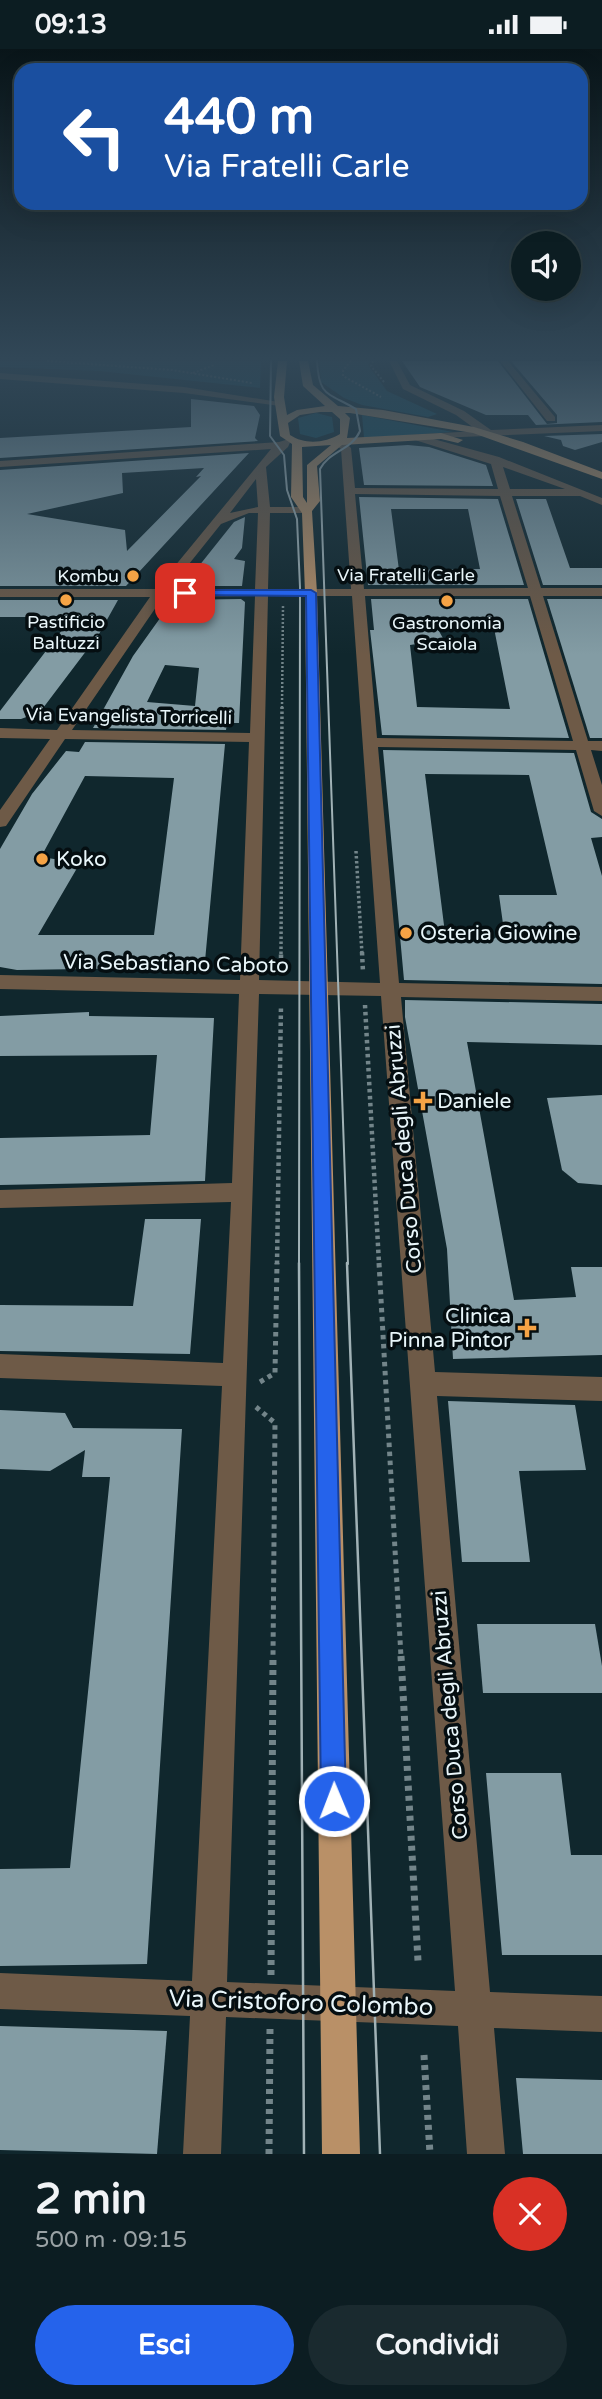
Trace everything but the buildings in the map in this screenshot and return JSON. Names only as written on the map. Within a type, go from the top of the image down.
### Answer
[{"type":"main road","points":[[290,459],[297,497],[307,510],[311,593],[341,2154]]},
{"type":"main road","points":[[307,510],[314,501],[312,465],[319,459]]},
{"type":"main road","points":[[526,459],[602,490]]},
{"type":"main road","points":[[557,459],[602,476]]},
{"type":"street","points":[[0,464],[84,459]]},
{"type":"street","points":[[0,822],[159,593],[261,468],[271,459]]},
{"type":"street","name":"Corso Duca degli Abruzzi","points":[[347,459],[486,2154]]},
{"type":"street","points":[[495,459],[533,592],[602,811]]},
{"type":"street","points":[[496,459],[602,502]]},
{"type":"street","points":[[202,2154],[243,1192],[257,738],[272,593],[261,468]]},
{"type":"street","points":[[349,491],[582,493]]},
{"type":"street","points":[[217,521],[247,510],[307,510]]},
{"type":"street","name":"Via Fratelli Carle","points":[[0,593],[602,592]]},
{"type":"street","name":"Via Evangelista Torricelli","points":[[0,733],[257,738]]},
{"type":"street","points":[[371,741],[602,746]]},
{"type":"street","name":"Via Sebastiano Caboto","points":[[0,982],[317,991],[391,989],[602,994]]},
{"type":"street","points":[[0,1199],[243,1192]]},
{"type":"street","points":[[0,1366],[235,1375]]},
{"type":"street","points":[[424,1384],[602,1389]]},
{"type":"street","name":"Via Cristoforo Colombo","points":[[0,1991],[602,2014]]},
{"type":"path","points":[[257,1388],[260,1380],[275,1373],[281,990],[272,593]]},
{"type":"path","points":[[355,838],[418,1961]]},
{"type":"path","points":[[254,1396],[257,1408],[275,1423],[269,2154]]},
{"type":"path","points":[[424,2055],[430,2154]]},
{"type":"tram line","points":[[284,459],[287,490],[297,519],[300,587],[299,1263]]},
{"type":"tram line","points":[[328,459],[320,469],[348,1264]]},
{"type":"tram line","points":[[299,1263],[304,2154]]},
{"type":"tram line","points":[[347,1263],[380,2154]]},
{"type":"place","name":"Kombu","points":[[133,576]]},
{"type":"place","name":"Pastificio Baltuzzi","points":[[66,600]]},
{"type":"place","name":"Gastronomia Scaiola","points":[[447,601]]},
{"type":"place","name":"Koko","points":[[42,859]]},
{"type":"place","name":"Osteria Giowine","points":[[406,933]]},
{"type":"place","name":"Daniele","points":[[423,1101]]},
{"type":"place","name":"Clinica Pinna Pintor","points":[[527,1328]]},
{"type":"route","points":[[185,593],[311,593],[334,1801]]}]
